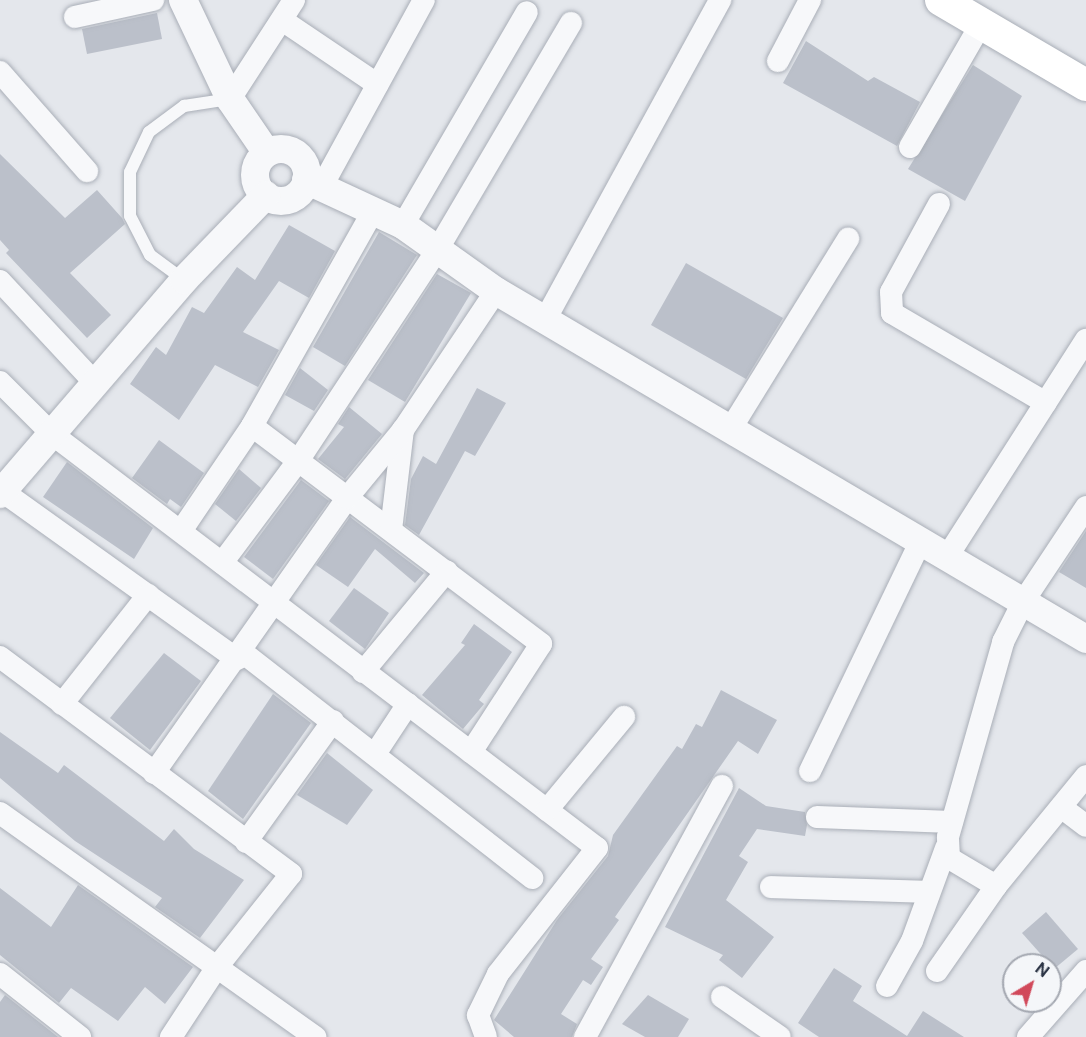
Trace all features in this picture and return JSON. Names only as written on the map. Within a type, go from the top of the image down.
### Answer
[{"type":"main road","points":[[961,8],[1085,82]]},
{"type":"street","points":[[75,17],[153,0]]},
{"type":"street","points":[[183,0],[230,99],[267,153]]},
{"type":"street","points":[[230,99],[294,0]]},
{"type":"street","points":[[266,195],[290,199],[314,184],[377,84],[424,0]]},
{"type":"street","points":[[545,320],[720,0]]},
{"type":"street","points":[[777,61],[810,0]]},
{"type":"street","points":[[910,147],[961,8]]},
{"type":"street","points":[[403,225],[527,12]]},
{"type":"street","points":[[282,20],[377,84]]},
{"type":"street","points":[[222,563],[298,461],[439,247],[571,23]]},
{"type":"street","points":[[0,72],[87,171]]},
{"type":"street","points":[[266,195],[256,174],[267,153],[281,149],[296,153],[314,184],[372,213],[403,225],[439,247],[496,291],[1086,639]]},
{"type":"street","points":[[266,195],[184,280],[1,493],[333,721],[532,878]]},
{"type":"street","points":[[939,204],[891,292],[892,313],[1046,403]]},
{"type":"street","points":[[181,531],[252,426],[372,213]]},
{"type":"street","points":[[730,430],[848,239]]},
{"type":"street","points":[[0,281],[95,383]]},
{"type":"street","points":[[154,773],[277,605],[347,498],[403,430],[496,291]]},
{"type":"street","points":[[947,557],[1085,342]]},
{"type":"street","points":[[0,382],[52,434],[597,848],[498,974],[478,1015],[486,1037]]},
{"type":"street","points":[[252,426],[542,644],[471,752]]},
{"type":"street","points":[[391,530],[403,430]]},
{"type":"street","points":[[887,986],[946,848],[997,659],[1023,602],[1086,507]]},
{"type":"street","points":[[810,771],[920,542]]},
{"type":"street","points":[[363,672],[447,571]]},
{"type":"street","points":[[62,704],[148,595]]},
{"type":"street","points":[[0,657],[291,874],[217,967],[171,1037]]},
{"type":"street","points":[[375,754],[408,704]]},
{"type":"street","points":[[547,810],[624,717]]},
{"type":"street","points":[[246,842],[333,721]]},
{"type":"street","points":[[937,971],[996,886],[1086,776]]},
{"type":"street","points":[[585,1037],[722,786]]},
{"type":"street","points":[[1061,807],[1086,826]]},
{"type":"street","points":[[0,813],[315,1037]]},
{"type":"street","points":[[817,817],[952,822]]},
{"type":"street","points":[[946,848],[949,858],[996,886]]},
{"type":"street","points":[[771,887],[929,892]]},
{"type":"street","points":[[1028,1037],[1086,971]]},
{"type":"street","points":[[0,974],[80,1037]]},
{"type":"street","points":[[722,997],[780,1037]]},
{"type":"lane","points":[[184,280],[150,255],[130,216],[130,172],[149,132],[184,106],[230,99]]},
{"type":"building","points":[[157,13],[162,39],[87,54],[82,29]]},
{"type":"building","points":[[806,41],[868,81],[874,77],[920,102],[897,146],[783,83]]},
{"type":"building","points":[[973,65],[1022,96],[965,201],[908,169]]},
{"type":"building","points":[[0,154],[65,218],[97,190],[125,224],[70,273],[111,315],[87,338],[6,253],[9,250],[0,240]]},
{"type":"building","points":[[289,225],[335,251],[309,298],[279,281],[243,332],[279,350],[258,387],[215,365],[179,420],[130,384],[156,347],[166,355],[192,307],[204,313],[237,267],[255,280]]},
{"type":"building","points":[[379,232],[417,255],[345,366],[313,347]]},
{"type":"building","points":[[686,263],[783,318],[746,379],[651,325]]},
{"type":"building","points":[[437,274],[471,293],[405,402],[368,380]]},
{"type":"building","points":[[300,368],[328,390],[314,411],[285,395]]},
{"type":"building","points":[[477,388],[506,403],[475,456],[465,451],[419,535],[405,525],[411,479],[423,456],[436,464]]},
{"type":"building","points":[[349,407],[382,434],[345,479],[318,459],[344,427],[338,424]]},
{"type":"building","points":[[159,440],[204,473],[181,507],[170,499],[167,504],[132,478]]},
{"type":"building","points":[[67,462],[153,528],[134,559],[43,497]]},
{"type":"building","points":[[239,469],[261,488],[236,521],[215,504]]},
{"type":"building","points":[[301,480],[329,501],[273,579],[244,557]]},
{"type":"building","points":[[350,517],[424,573],[415,583],[375,549],[348,587],[316,565]]},
{"type":"building","points":[[1086,531],[1086,588],[1059,572]]},
{"type":"building","points":[[354,588],[389,613],[365,649],[329,621]]},
{"type":"building","points":[[474,624],[512,652],[479,700],[484,704],[463,729],[422,695],[465,645],[461,643]]},
{"type":"building","points":[[164,653],[201,681],[150,750],[110,718]]},
{"type":"building","points":[[721,690],[777,720],[758,754],[738,741],[615,917],[619,920],[591,959],[603,967],[591,985],[583,980],[561,1014],[577,1024],[572,1037],[514,1037],[494,1020],[557,920],[608,856],[613,835],[677,746],[682,749],[696,724],[702,727]]},
{"type":"building","points":[[273,694],[311,723],[243,819],[208,791]]},
{"type":"building","points":[[0,732],[58,773],[64,765],[164,841],[174,829],[194,849],[244,880],[200,938],[155,907],[162,898],[75,841],[0,778]]},
{"type":"building","points":[[327,753],[373,790],[347,825],[297,795]]},
{"type":"building","points":[[739,788],[766,806],[805,812],[807,825],[805,836],[757,829],[739,856],[748,862],[726,900],[774,937],[742,978],[719,960],[723,955],[665,927]]},
{"type":"building","points":[[78,885],[193,967],[165,1004],[145,987],[118,1021],[71,988],[59,1003],[0,955],[0,888],[51,927]]},
{"type":"building","points":[[1046,912],[1078,949],[1062,962],[1062,953],[1040,953],[1022,933]]},
{"type":"building","points":[[834,968],[862,986],[853,1001],[907,1036],[923,1011],[964,1037],[819,1037],[798,1023]]},
{"type":"building","points":[[5,995],[58,1037],[0,1037],[0,1002]]},
{"type":"building","points":[[648,995],[689,1019],[678,1037],[645,1037],[622,1024]]}]
